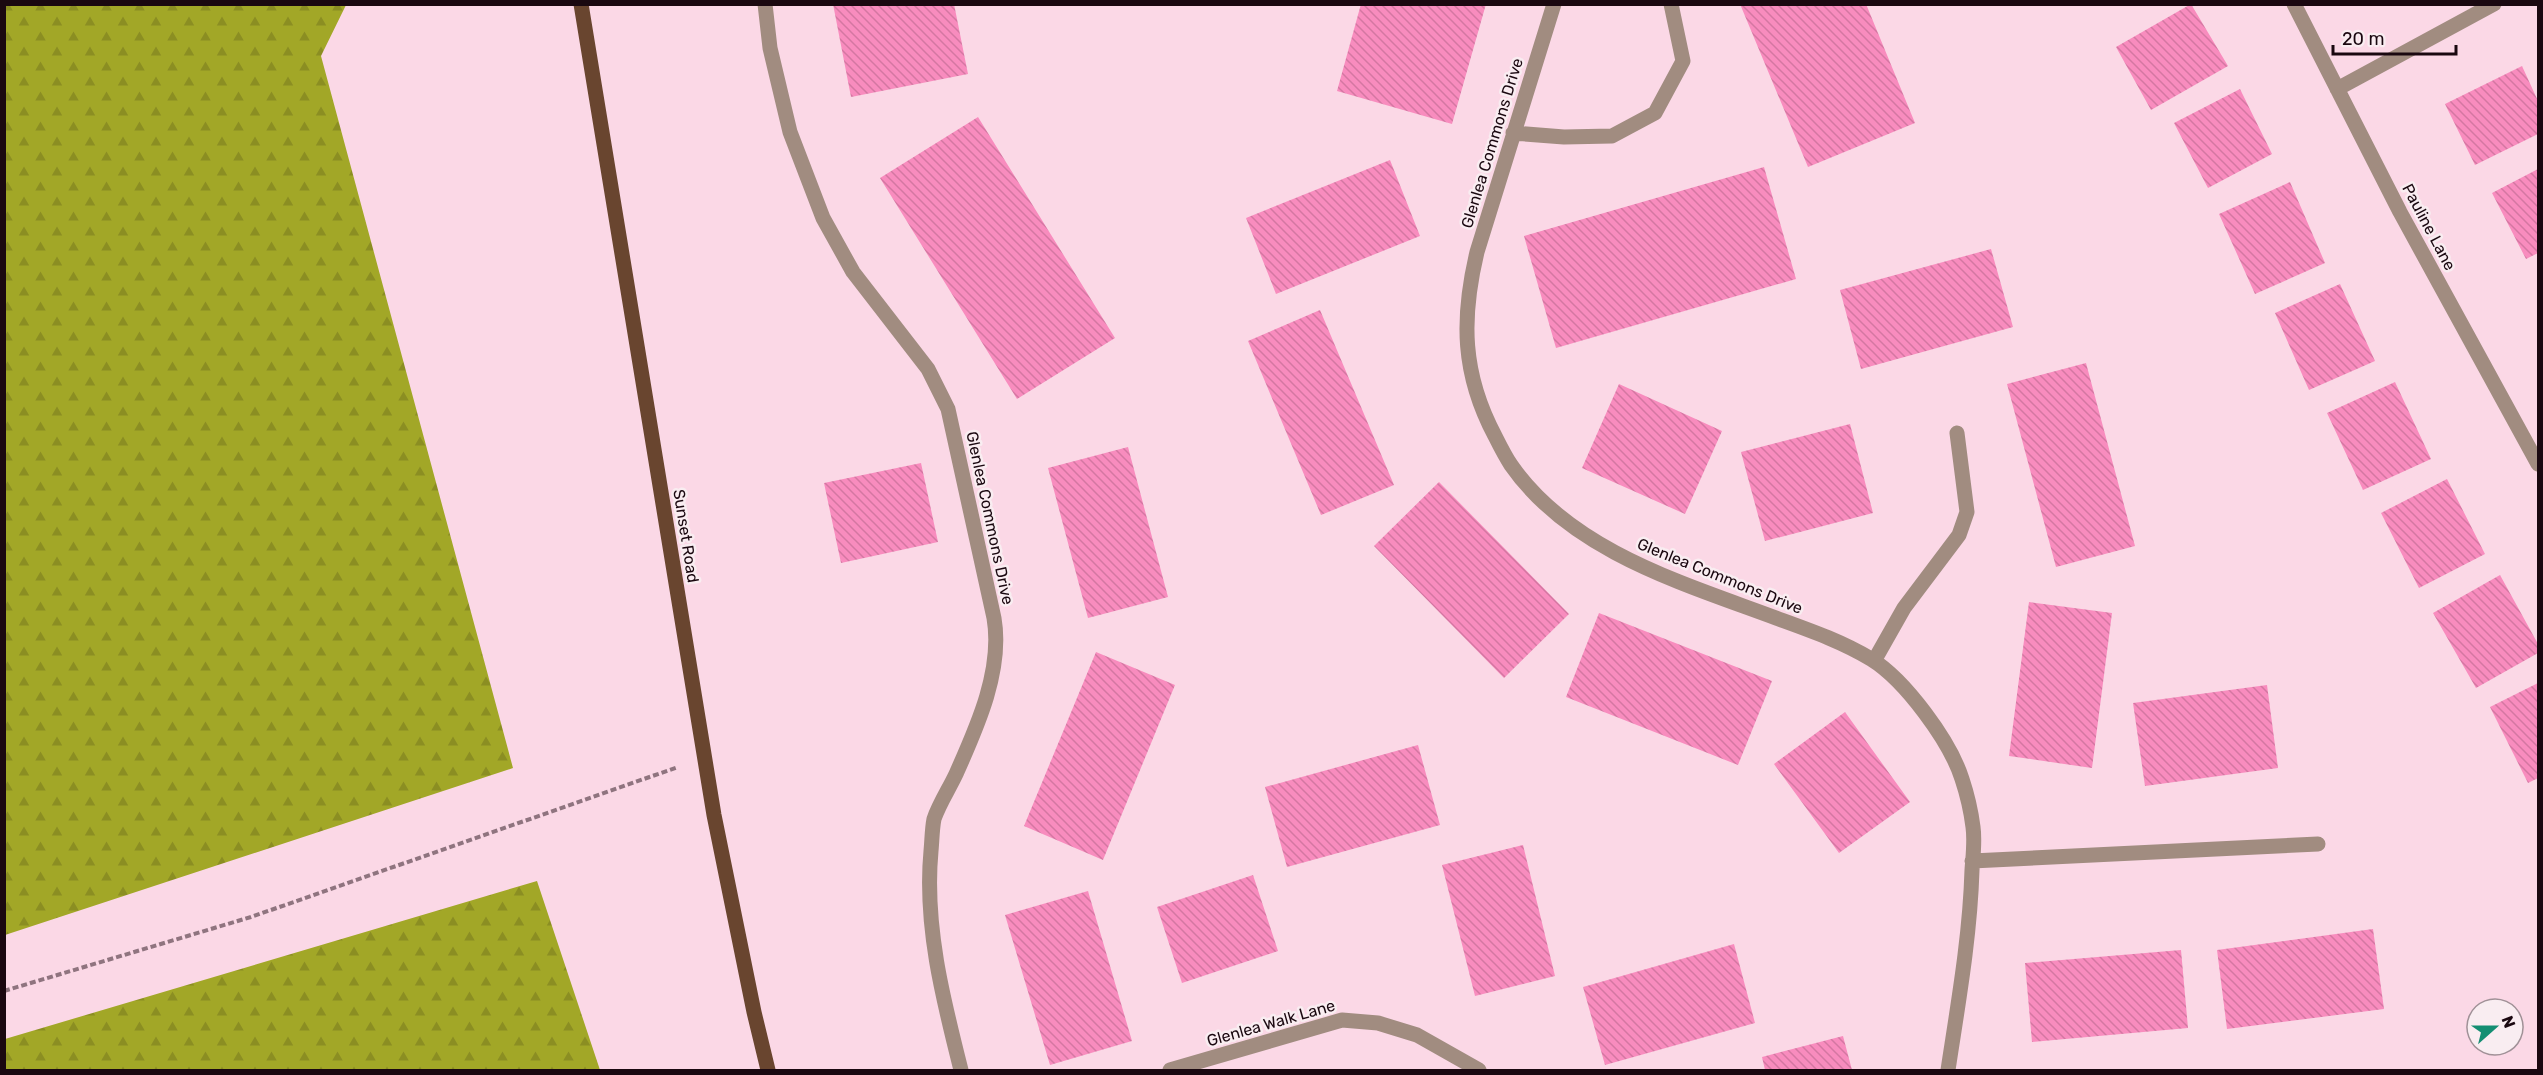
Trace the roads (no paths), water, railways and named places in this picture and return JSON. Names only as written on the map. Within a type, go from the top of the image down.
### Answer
[{"type":"main road","name":"Sunset Road","points":[[580,4],[705,758],[751,1001],[768,1071]]},
{"type":"street","name":"Glenlea Commons Drive","points":[[765,4],[770,48],[790,132],[823,218],[853,272],[928,369],[948,409],[995,625],[991,683],[971,742],[934,819],[929,869],[930,923],[944,1004],[961,1071]]},
{"type":"street","name":"Glenlea Commons Drive","points":[[1554,4],[1477,252],[1468,291],[1466,335],[1470,374],[1484,415],[1510,465],[1545,504],[1588,536],[1628,559],[1674,580],[1834,639],[1874,660],[1910,694],[1941,735],[1961,777],[1973,827],[1971,908],[1948,1071]]},
{"type":"street","points":[[1514,133],[1564,137],[1612,136],[1655,113],[1683,61],[1671,4]]},
{"type":"street","name":"Pauline Lane","points":[[2294,4],[2400,212],[2538,464]]},
{"type":"street","points":[[2337,89],[2493,4]]},
{"type":"street","points":[[1874,660],[1904,608],[1959,535],[1967,512],[1957,433]]},
{"type":"street","points":[[1972,861],[2318,844]]},
{"type":"street","name":"Glenlea Walk Lane","points":[[1170,1071],[1342,1020],[1378,1023],[1417,1035],[1479,1071]]}]
